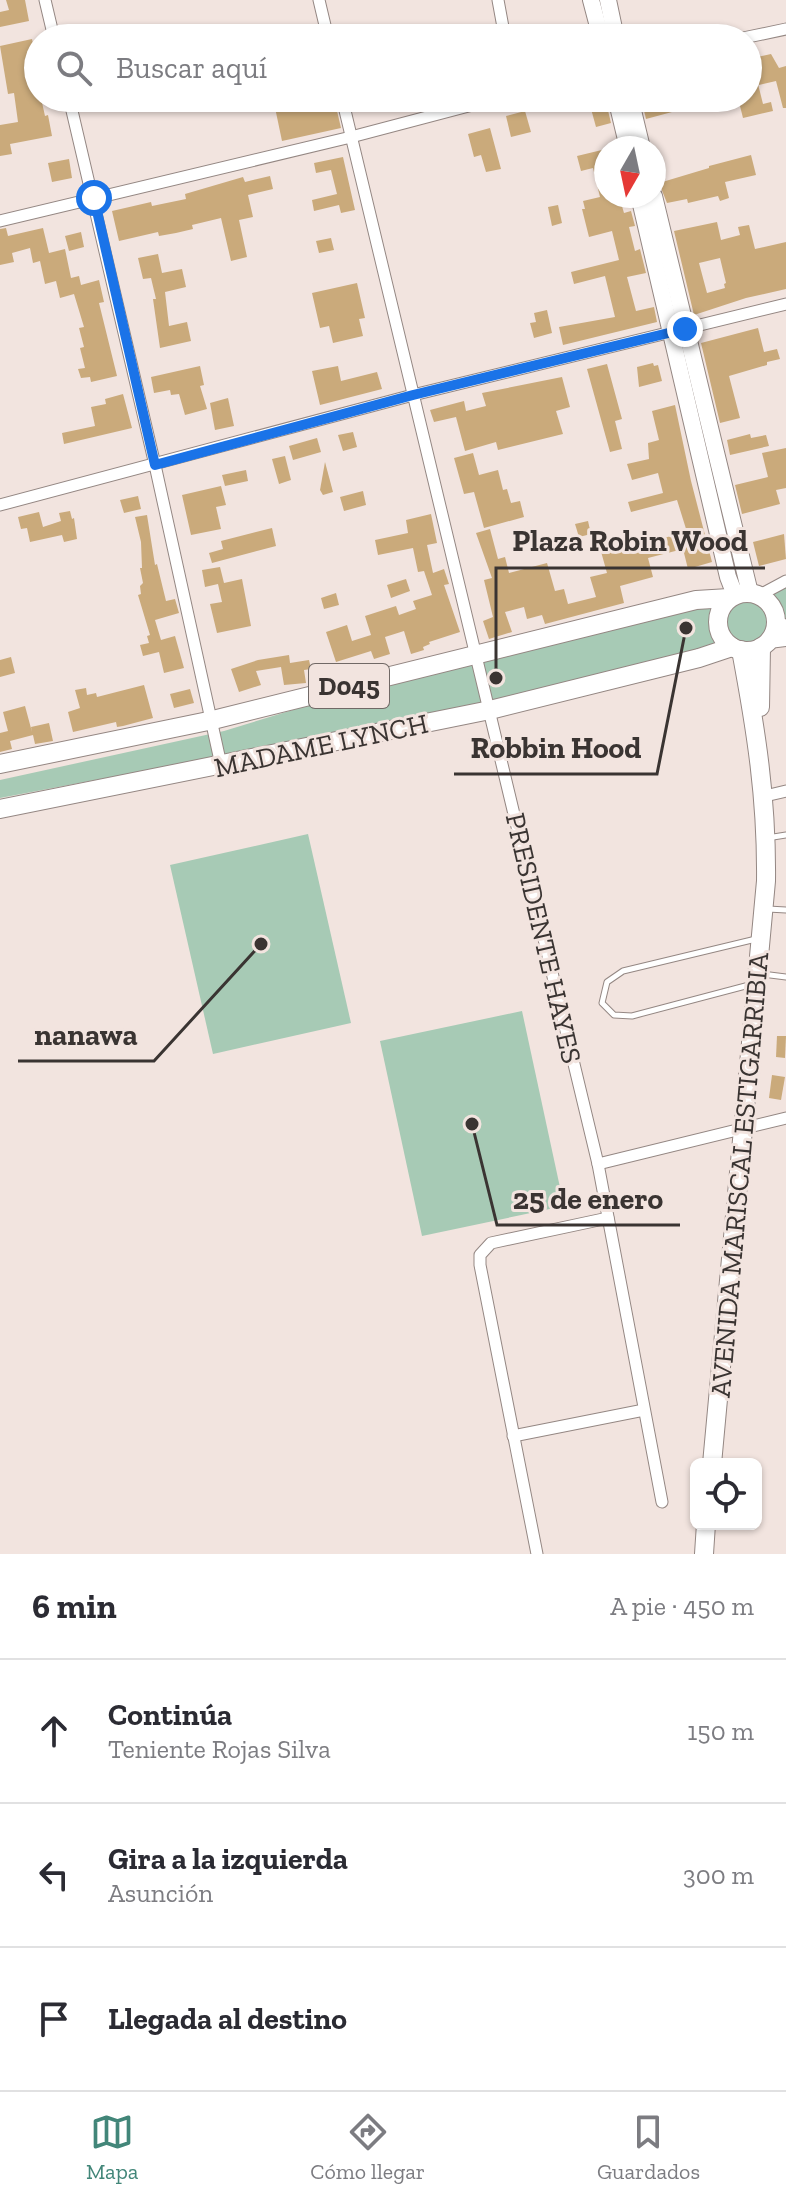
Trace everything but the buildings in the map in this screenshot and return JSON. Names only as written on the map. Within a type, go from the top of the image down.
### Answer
[{"type":"main road","points":[[591,0],[597,24]]},
{"type":"main road","points":[[608,0],[613,24]]},
{"type":"main road","points":[[619,112],[625,136]]},
{"type":"main road","points":[[633,112],[639,136]]},
{"type":"main road","points":[[643,208],[679,331],[748,596],[774,611],[776,635]]},
{"type":"main road","points":[[656,208],[679,331]]},
{"type":"main road","points":[[737,648],[723,639],[718,623],[721,609],[748,596]]},
{"type":"main road","name":"MADAME LYNCH","points":[[0,764],[213,720],[696,600],[748,596]]},
{"type":"main road","name":"D045","points":[[737,648],[776,635]]},
{"type":"main road","name":"AVENIDA MARISCAL ESTIGARRIBIA","points":[[759,742],[776,635]]},
{"type":"main road","name":"MADAME LYNCH","points":[[0,809],[490,710],[737,648]]},
{"type":"main road","name":"AVENIDA MARISCAL ESTIGARRIBIA","points":[[713,1458],[761,938],[766,838],[759,742],[737,648]]},
{"type":"main road","points":[[704,1554],[706,1530]]},
{"type":"street","points":[[45,0],[51,24]]},
{"type":"street","points":[[319,0],[325,24]]},
{"type":"street","points":[[498,0],[502,24]]},
{"type":"street","points":[[762,34],[786,29]]},
{"type":"street","points":[[72,112],[221,765]]},
{"type":"street","name":"PRESIDENTE HAYES","points":[[345,112],[598,1164],[662,1502]]},
{"type":"street","points":[[0,221],[446,112]]},
{"type":"street","points":[[0,505],[413,395],[786,304]]},
{"type":"street","points":[[748,596],[784,582]]},
{"type":"street","points":[[765,796],[786,791]]},
{"type":"street","points":[[598,1164],[786,1118]]},
{"type":"street","points":[[537,1554],[480,1255],[491,1243],[608,1218]]},
{"type":"street","points":[[513,1436],[644,1410]]},
{"type":"lane","points":[[766,838],[786,835]]},
{"type":"lane","points":[[763,909],[786,910]]},
{"type":"lane","points":[[761,938],[623,971],[607,982],[602,1003],[614,1015],[632,1016],[757,978],[786,977]]},
{"type":"green space","points":[[786,584],[786,629],[776,602],[769,595]]},
{"type":"green space","points":[[722,589],[725,596],[717,607],[715,618],[722,643],[496,704],[0,798],[0,780],[224,731],[483,652]]},
{"type":"green space","points":[[746,599],[762,605],[768,621],[762,637],[746,643],[730,637],[724,621],[730,605]]},
{"type":"green space","points":[[308,834],[351,1023],[213,1054],[170,865]]},
{"type":"green space","points":[[522,1011],[564,1206],[422,1236],[380,1041]]},
{"type":"place","name":"Robbin Hood","points":[[686,628]]},
{"type":"place","name":"Plaza Robin Wood","points":[[496,678]]},
{"type":"place","name":"nanawa","points":[[261,944]]},
{"type":"place","name":"25 de enero","points":[[472,1124]]},
{"type":"route","points":[[94,198],[155,465],[413,395],[685,329]]}]
